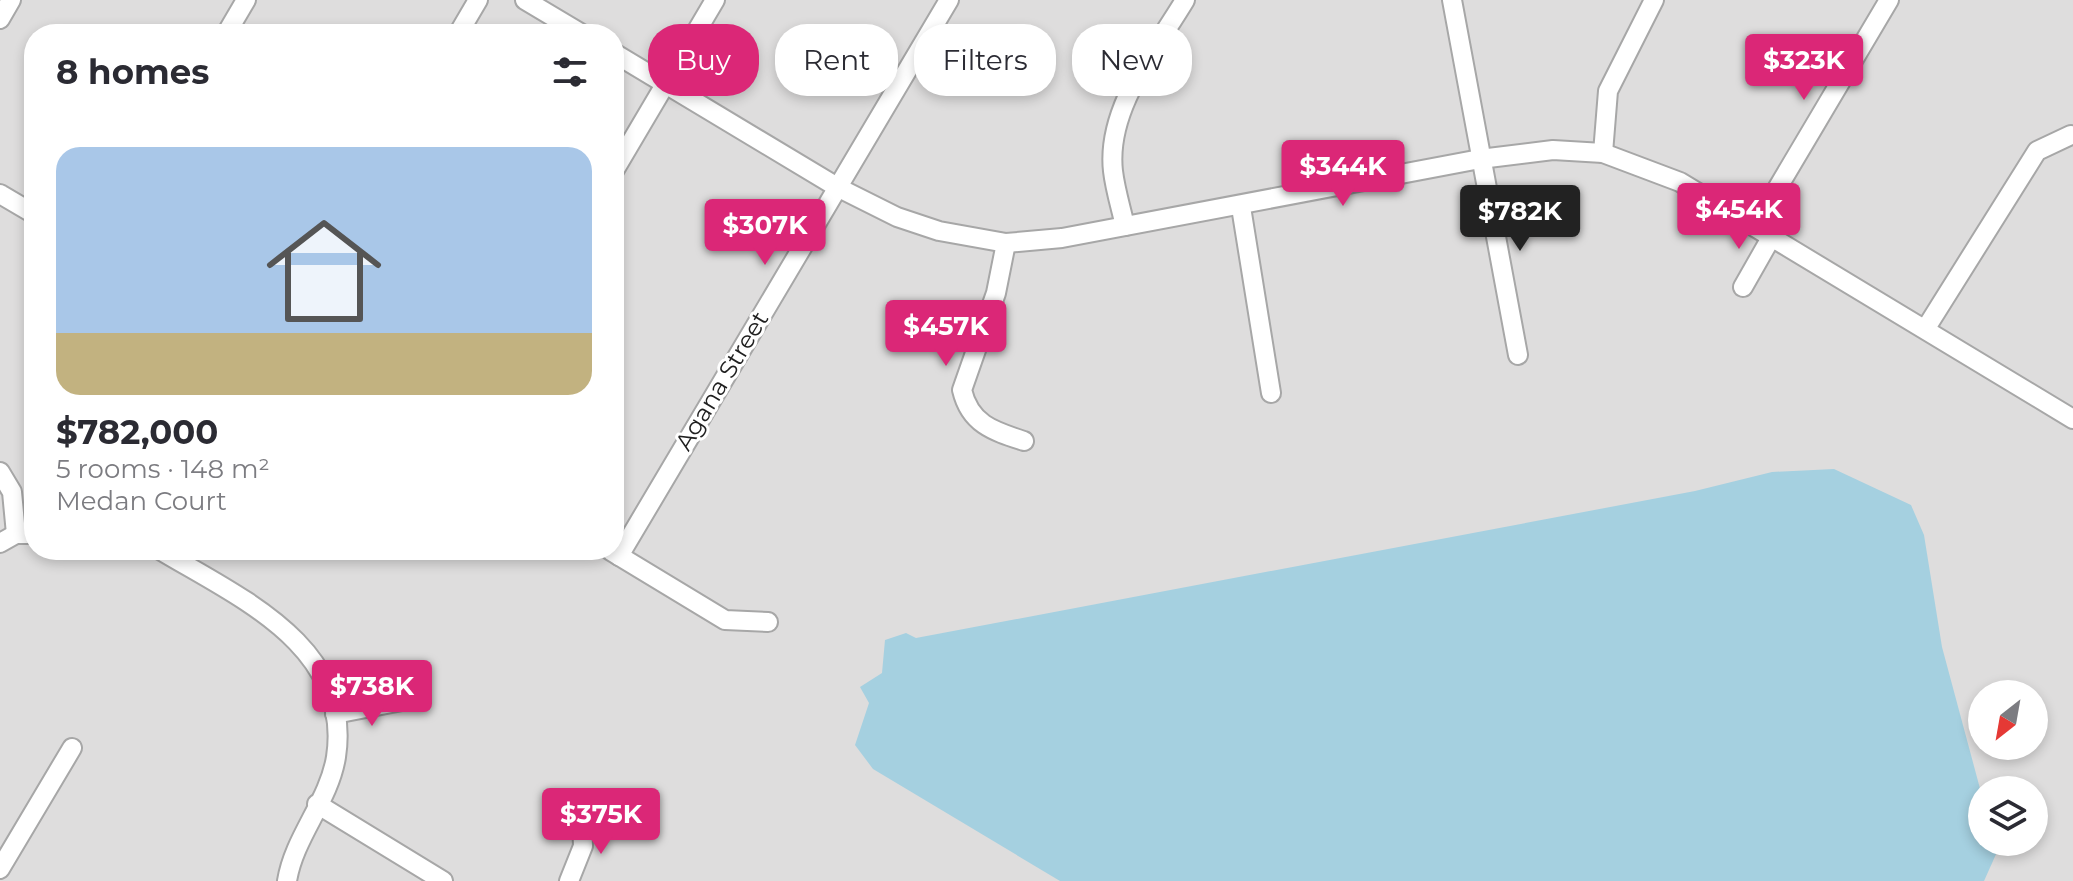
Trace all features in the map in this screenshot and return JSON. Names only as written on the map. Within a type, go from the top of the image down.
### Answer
[{"type":"street","points":[[0,19],[11,0]]},
{"type":"street","points":[[232,24],[246,0]]},
{"type":"street","points":[[464,24],[478,0]]},
{"type":"street","points":[[525,0],[565,24]]},
{"type":"street","points":[[701,24],[715,0]]},
{"type":"street","name":"Agana Street","points":[[624,537],[949,0]]},
{"type":"street","points":[[1125,226],[1112,169],[1115,137],[1127,97],[1185,0]]},
{"type":"street","points":[[1452,0],[1518,355]]},
{"type":"street","points":[[1603,153],[1608,91],[1654,0]]},
{"type":"street","points":[[1755,226],[1889,0]]},
{"type":"street","points":[[624,59],[648,74]]},
{"type":"street","points":[[624,154],[658,96]]},
{"type":"street","points":[[685,96],[837,187],[897,217],[939,231],[1006,243],[1062,238],[1241,207],[1480,159],[1553,150],[1603,153],[1680,182],[2073,419]]},
{"type":"street","points":[[1926,328],[2037,151],[2071,135]]},
{"type":"street","points":[[0,194],[24,208]]},
{"type":"street","points":[[1241,207],[1271,393]]},
{"type":"street","points":[[1743,287],[1772,236]]},
{"type":"street","points":[[1006,243],[996,293],[962,390],[974,419],[1000,434],[1024,441]]},
{"type":"street","points":[[0,472],[12,492],[17,537]]},
{"type":"street","points":[[624,559],[725,620],[768,622]]},
{"type":"street","points":[[177,560],[275,619],[321,670],[335,714],[336,758],[291,857],[287,881]]},
{"type":"street","points":[[335,714],[402,701]]},
{"type":"street","points":[[0,869],[72,748]]},
{"type":"street","points":[[317,804],[443,881]]},
{"type":"street","points":[[569,881],[583,846],[582,822]]},
{"type":"shaded area","points":[[0,0],[2073,0],[2073,881],[0,881]]},
{"type":"water","points":[[1834,469],[1911,505],[1924,535],[1942,647],[1968,744],[1968,760],[1972,760],[1977,776],[1968,776],[1968,856],[1995,856],[1984,881],[1060,881],[873,769],[855,745],[869,703],[860,687],[882,673],[885,640],[906,633],[916,638],[1695,491],[1772,472]]}]
